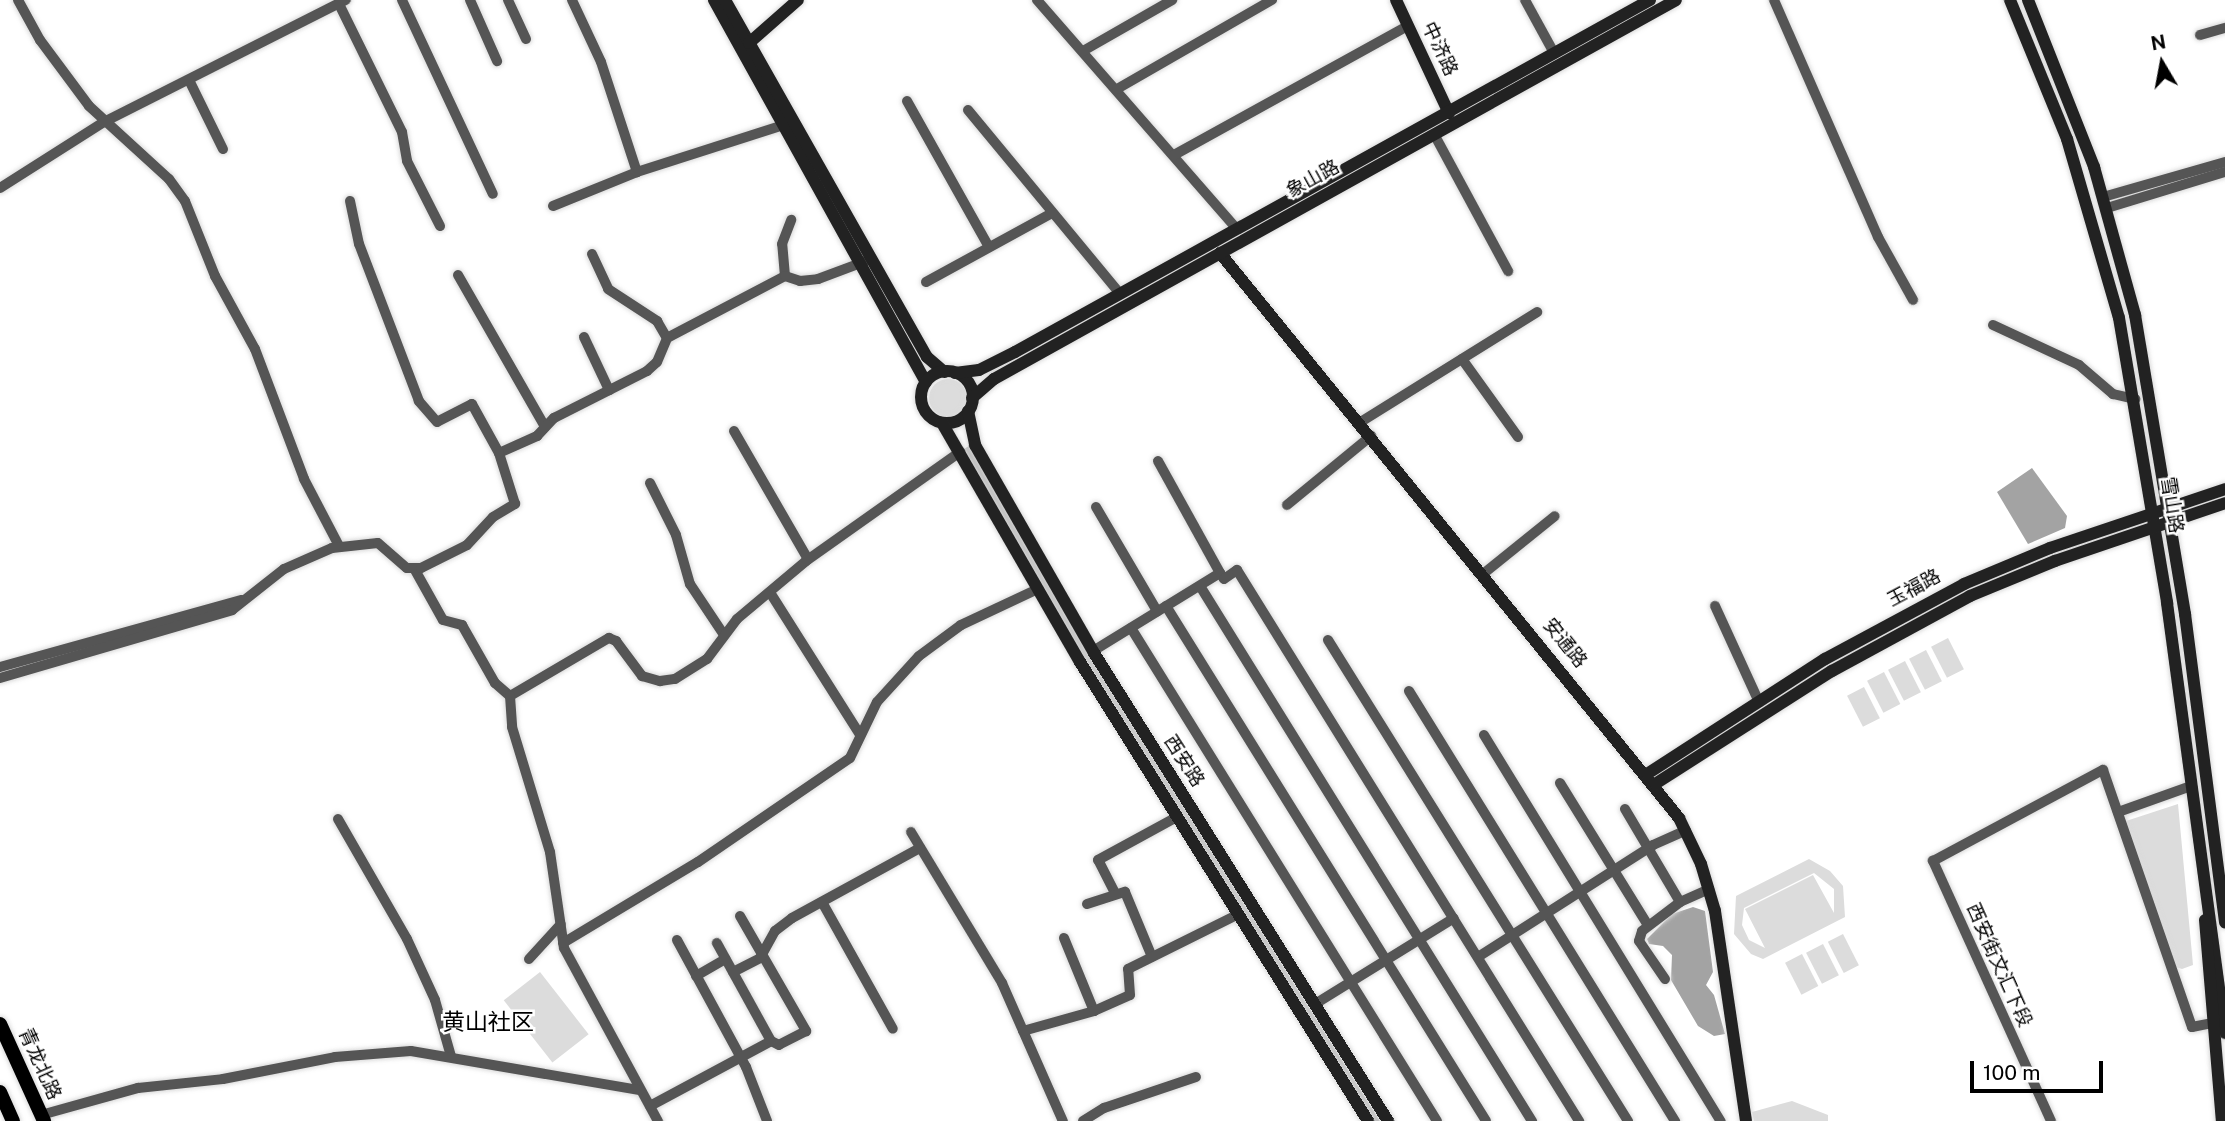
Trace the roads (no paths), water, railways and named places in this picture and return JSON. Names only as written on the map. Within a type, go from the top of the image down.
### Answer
[{"type":"main road","name":"青龙北路","points":[[0,1024],[43,1118]]},
{"type":"main road","points":[[0,1092],[7,1117]]},
{"type":"street","points":[[18,0],[40,40],[104,122],[169,179],[185,201],[215,276],[254,349],[304,479],[339,546]]},
{"type":"street","points":[[402,0],[493,194]]},
{"type":"street","points":[[470,0],[497,61]]},
{"type":"street","points":[[508,0],[526,39]]},
{"type":"street","points":[[572,0],[601,62],[638,172]]},
{"type":"street","points":[[713,0],[783,125],[866,261],[929,361],[967,382],[970,405],[960,419],[942,423],[923,409],[921,397],[926,382],[866,261],[725,0]]},
{"type":"street","points":[[749,43],[798,0]]},
{"type":"street","points":[[1037,0],[1237,229]]},
{"type":"street","points":[[1083,51],[1172,0]]},
{"type":"street","points":[[1117,89],[1272,0]]},
{"type":"street","name":"中济路","points":[[1396,0],[1449,113]]},
{"type":"street","points":[[1525,0],[1554,53]]},
{"type":"street","name":"象山路","points":[[949,373],[985,368],[1650,0]]},
{"type":"street","name":"象山路","points":[[970,405],[994,379],[1676,0]]},
{"type":"street","points":[[1774,0],[1878,236],[1913,300]]},
{"type":"street","name":"雪山路","points":[[2010,0],[2053,100],[2090,207],[2136,399],[2225,1033]]},
{"type":"street","name":"雪山路","points":[[2028,0],[2105,203],[2141,341],[2170,515],[2221,862],[2225,922]]},
{"type":"street","points":[[0,188],[104,122],[342,2],[402,132],[407,162],[440,226]]},
{"type":"street","points":[[1174,155],[1408,26]]},
{"type":"street","points":[[2200,35],[2225,28]]},
{"type":"street","points":[[189,80],[223,149]]},
{"type":"street","points":[[907,101],[989,247]]},
{"type":"street","points":[[968,110],[1120,294]]},
{"type":"street","points":[[553,206],[638,172],[783,125]]},
{"type":"street","points":[[1434,134],[1508,271]]},
{"type":"street","points":[[2105,203],[2225,162]]},
{"type":"street","points":[[2105,203],[2225,172]]},
{"type":"street","points":[[350,201],[359,244],[425,411],[431,420],[441,422],[472,404],[499,453],[515,504],[493,517],[467,545],[415,570]]},
{"type":"street","points":[[926,282],[1052,213]]},
{"type":"street","points":[[785,276],[782,244],[791,220]]},
{"type":"street","name":"安通路","points":[[1220,253],[1651,779],[1686,830],[1709,889],[1746,1121]]},
{"type":"street","points":[[592,254],[608,289],[657,321],[667,338]]},
{"type":"street","points":[[499,453],[537,436],[545,427],[654,366],[667,338],[785,276],[808,281],[866,261]]},
{"type":"street","points":[[457,275],[545,427]]},
{"type":"street","points":[[1359,423],[1537,312]]},
{"type":"street","points":[[1993,325],[2079,365],[2113,394],[2136,399]]},
{"type":"street","points":[[584,337],[609,390]]},
{"type":"street","points":[[1462,359],[1518,438]]},
{"type":"street","points":[[926,382],[949,373]]},
{"type":"street","name":"西安路","points":[[970,405],[975,445],[1093,651],[1388,1121]]},
{"type":"street","name":"西安路","points":[[942,423],[1038,589],[1368,1121]]},
{"type":"street","points":[[734,431],[808,559]]},
{"type":"street","points":[[1287,505],[1371,436]]},
{"type":"street","points":[[510,696],[609,638],[616,641],[638,673],[660,681],[675,679],[705,661],[737,619],[771,594],[808,559],[960,452]]},
{"type":"street","points":[[1158,461],[1224,579],[1237,570],[1579,1121]]},
{"type":"street","points":[[650,483],[676,535],[690,584],[724,635]]},
{"type":"street","name":"玉福路","points":[[2170,515],[2225,489]]},
{"type":"street","name":"玉福路","points":[[1651,779],[1759,702],[1865,636],[1964,584],[2050,548],[2225,503]]},
{"type":"street","points":[[1096,507],[1486,1121]]},
{"type":"street","points":[[1483,574],[1555,516]]},
{"type":"street","name":"玉福路","points":[[1651,779],[1842,665],[1970,596],[2155,520]]},
{"type":"street","points":[[0,678],[232,610],[291,565],[339,546],[378,543],[415,570],[443,620],[462,625],[495,683],[510,696],[512,727],[550,852],[563,943],[658,1121]]},
{"type":"street","points":[[1093,651],[1220,573]]},
{"type":"street","points":[[1199,586],[1532,1121]]},
{"type":"street","points":[[563,943],[698,862],[850,758],[860,734],[884,692],[931,646],[961,625],[1038,589]]},
{"type":"street","points":[[771,594],[860,734]]},
{"type":"street","points":[[0,667],[242,600]]},
{"type":"street","points":[[1715,606],[1759,702]]},
{"type":"street","points":[[1130,628],[1437,1121]]},
{"type":"street","points":[[1328,640],[1628,1121]]},
{"type":"street","points":[[1409,691],[1675,1121]]},
{"type":"street","points":[[1484,735],[1721,1121]]},
{"type":"street","name":"西安街文汇下段","points":[[2051,1121],[1933,861],[2103,769],[2118,811]]},
{"type":"street","points":[[1560,783],[1647,924]]},
{"type":"street","points":[[2191,786],[2118,811],[2192,1027],[2212,1023]]},
{"type":"street","points":[[1625,809],[1680,902]]},
{"type":"street","points":[[1115,892],[1098,860],[1178,817]]},
{"type":"street","points":[[338,819],[407,939],[435,1000],[452,1056]]},
{"type":"street","points":[[1478,957],[1648,848],[1686,830]]},
{"type":"street","points":[[911,832],[1002,983],[1063,1121]]},
{"type":"street","points":[[733,972],[763,954],[775,931],[920,848]]},
{"type":"street","points":[[1665,979],[1639,942],[1647,924],[1680,902],[1709,889]]},
{"type":"street","points":[[1087,904],[1115,892],[1129,895],[1152,957]]},
{"type":"street","points":[[2207,899],[2203,937],[2222,1121]]},
{"type":"street","points":[[822,902],[893,1029]]},
{"type":"street","points":[[1023,1031],[1094,1011],[1130,995],[1128,969],[1239,914]]},
{"type":"street","points":[[717,943],[771,1041],[779,1045],[806,1031],[740,916]]},
{"type":"street","points":[[1315,1004],[1454,918]]},
{"type":"street","points":[[529,959],[561,925]]},
{"type":"street","points":[[1064,938],[1094,1011]]},
{"type":"street","points":[[677,940],[741,1058],[767,1121]]},
{"type":"street","points":[[696,976],[726,959]]},
{"type":"street","points":[[650,1106],[771,1041]]},
{"type":"street","points":[[43,1118],[120,1091],[223,1079],[306,1061],[411,1051],[640,1090]]},
{"type":"street","points":[[1083,1121],[1104,1108],[1196,1077]]},
{"type":"district","name":"黄山社区","points":[[488,1022]]}]
